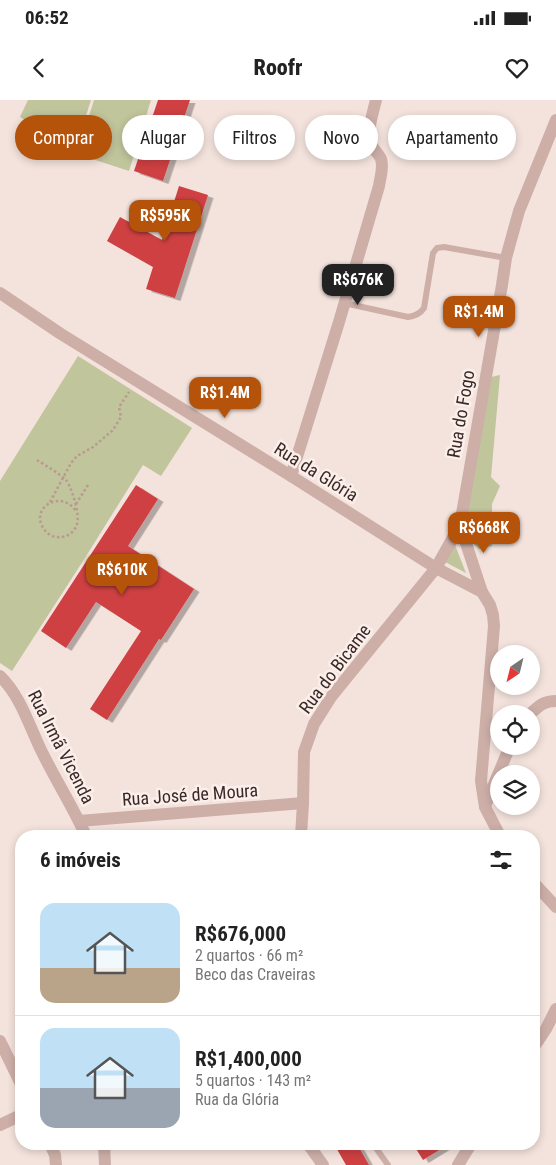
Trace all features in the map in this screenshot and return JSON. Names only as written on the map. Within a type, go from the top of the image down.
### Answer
[{"type":"street","points":[[291,476],[378,186],[382,168],[380,159],[369,140],[376,100]]},
{"type":"street","name":"Rua do Fogo","points":[[436,568],[460,525],[506,258],[519,211],[556,120]]},
{"type":"street","name":"Rua da Glória","points":[[0,293],[61,334],[436,568],[482,592]]},
{"type":"street","points":[[460,525],[482,592],[490,605],[493,615],[494,626],[481,781],[485,807],[497,830]]},
{"type":"street","name":"Rua do Bicame","points":[[301,830],[304,752],[314,724],[331,697],[436,568]]},
{"type":"street","name":"Rua Irmã Vicenda","points":[[0,676],[10,685],[42,752],[83,830]]},
{"type":"street","points":[[540,705],[548,701],[556,701]]},
{"type":"street","points":[[485,807],[506,755]]},
{"type":"street","name":"Rua José de Moura","points":[[79,821],[303,803]]},
{"type":"street","points":[[540,890],[556,907]]},
{"type":"street","points":[[540,1038],[556,1009]]},
{"type":"street","points":[[0,1041],[15,1072]]},
{"type":"street","points":[[0,1125],[15,1118]]},
{"type":"street","points":[[53,1150],[56,1165]]},
{"type":"street","points":[[104,1150],[105,1165]]},
{"type":"street","points":[[310,1150],[314,1165]]},
{"type":"street","points":[[312,1150],[323,1165]]},
{"type":"street","points":[[458,1165],[467,1150]]},
{"type":"lane","points":[[344,303],[408,317],[414,316],[421,313],[424,308],[433,253],[437,248],[444,247],[506,258]]},
{"type":"lane","points":[[378,1150],[388,1165]]},
{"type":"path","points":[[37,460],[63,478],[66,480],[73,494],[78,518],[77,524],[70,534],[64,537],[58,538],[47,534],[41,524],[42,512],[49,503],[63,478],[71,463],[77,456],[93,447],[113,430],[121,417],[119,407],[136,380]]},
{"type":"path","points":[[75,505],[88,485]]},
{"type":"path","points":[[49,503],[61,500],[73,506],[76,511]]},
{"type":"green space","points":[[28,100],[91,100],[86,115],[21,115]]},
{"type":"green space","points":[[94,100],[151,100],[146,115],[122,115],[122,160],[132,160],[129,171],[95,160],[112,160],[112,115],[89,115]]},
{"type":"green space","points":[[78,356],[192,428],[161,476],[143,465],[12,671],[0,663],[0,481]]},
{"type":"green space","points":[[500,375],[491,477],[500,486],[492,504],[492,546],[479,549],[469,539],[465,526],[491,377]]},
{"type":"green space","points":[[455,545],[466,573],[445,562]]},
{"type":"building","points":[[158,100],[190,100],[185,115],[153,115]]},
{"type":"building","points":[[138,160],[170,160],[163,181],[134,171]]},
{"type":"building","points":[[179,186],[208,195],[175,298],[146,289],[153,267],[107,241],[120,217],[162,240]]},
{"type":"building","points":[[136,485],[158,499],[128,546],[194,589],[107,720],[90,709],[141,631],[96,602],[66,648],[41,631]]},
{"type":"building","points":[[337,1150],[360,1150],[369,1165],[346,1165]]},
{"type":"building","points":[[417,1150],[439,1150],[423,1160]]}]
